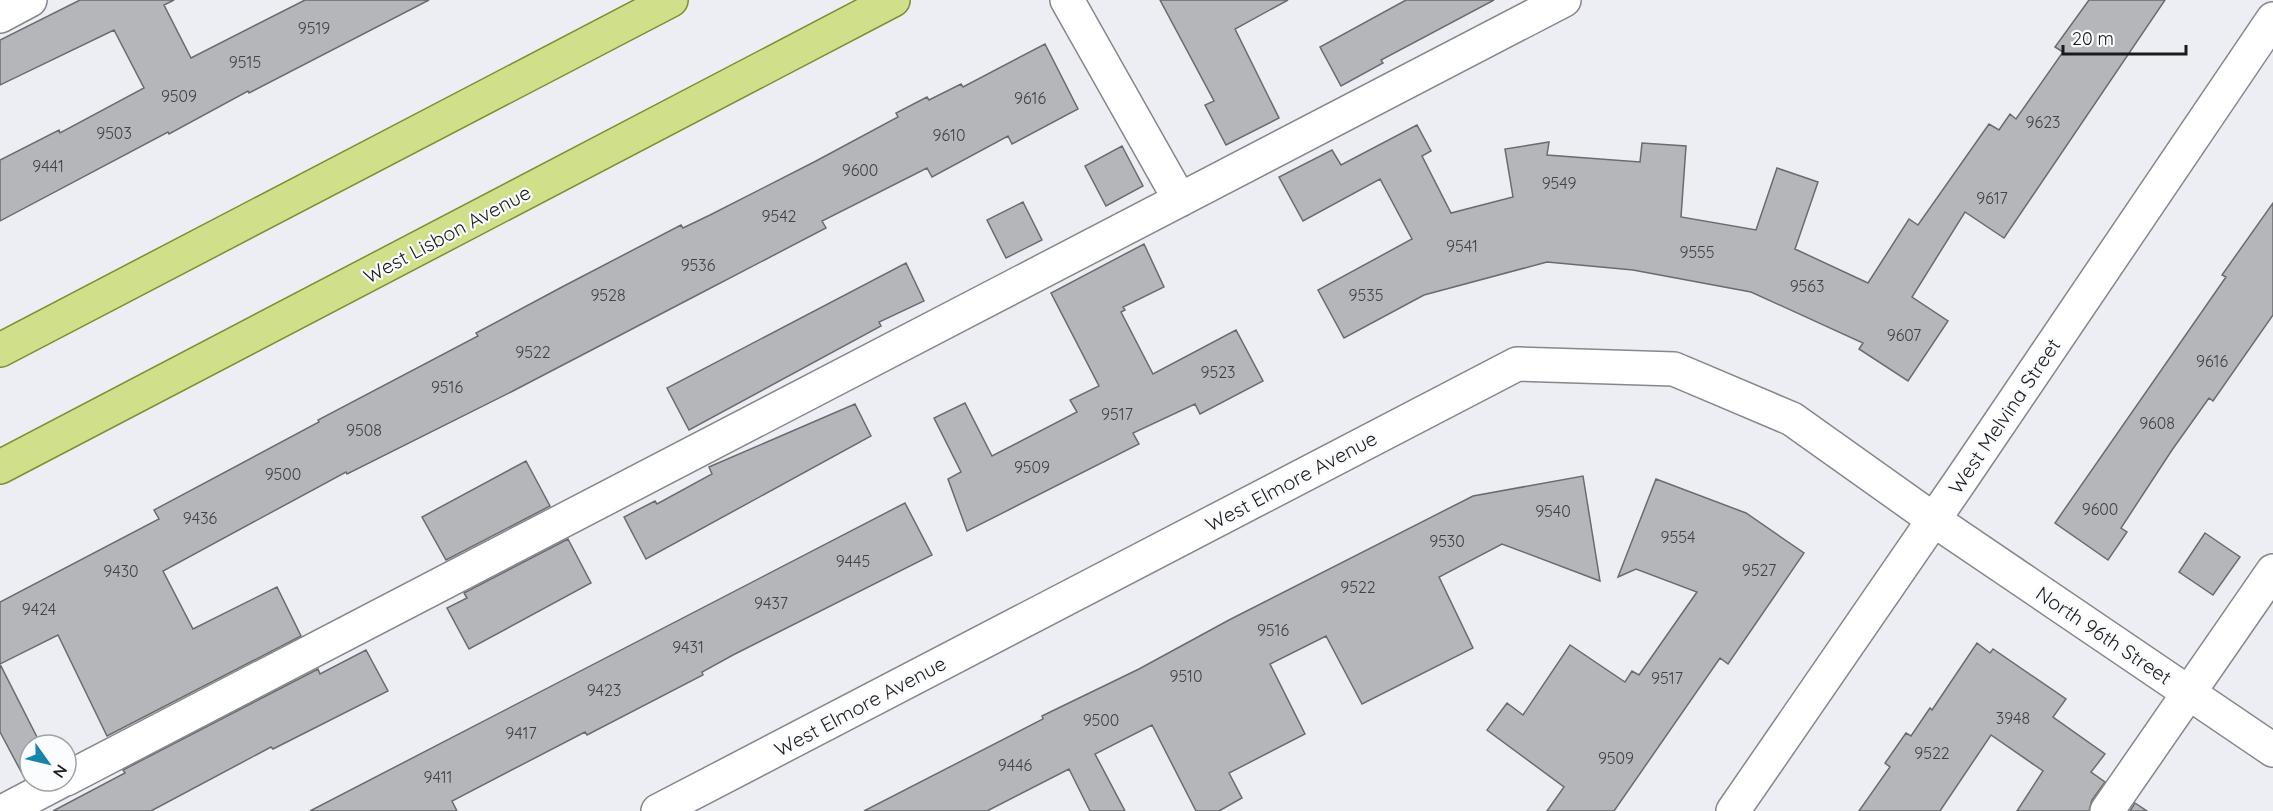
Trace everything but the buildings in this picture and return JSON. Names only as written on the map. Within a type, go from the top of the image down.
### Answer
[{"type":"main road","points":[[0,350],[671,0]]},
{"type":"main road","name":"West Lisbon Avenue","points":[[0,467],[893,0]]},
{"type":"street","points":[[0,16],[30,0]]},
{"type":"street","points":[[1067,0],[1180,200]]},
{"type":"street","points":[[78,773],[1563,0]]},
{"type":"street","name":"West Melvina Street","points":[[1733,811],[1934,520],[2273,19]]},
{"type":"street","name":"West Elmore Avenue","points":[[658,811],[1517,364],[1674,369],[1792,419],[1934,520]]},
{"type":"street","name":"North 96th Street","points":[[1934,520],[2273,750]]},
{"type":"street","points":[[2108,811],[2273,571]]},
{"type":"street","points":[[4,811],[38,793]]}]
